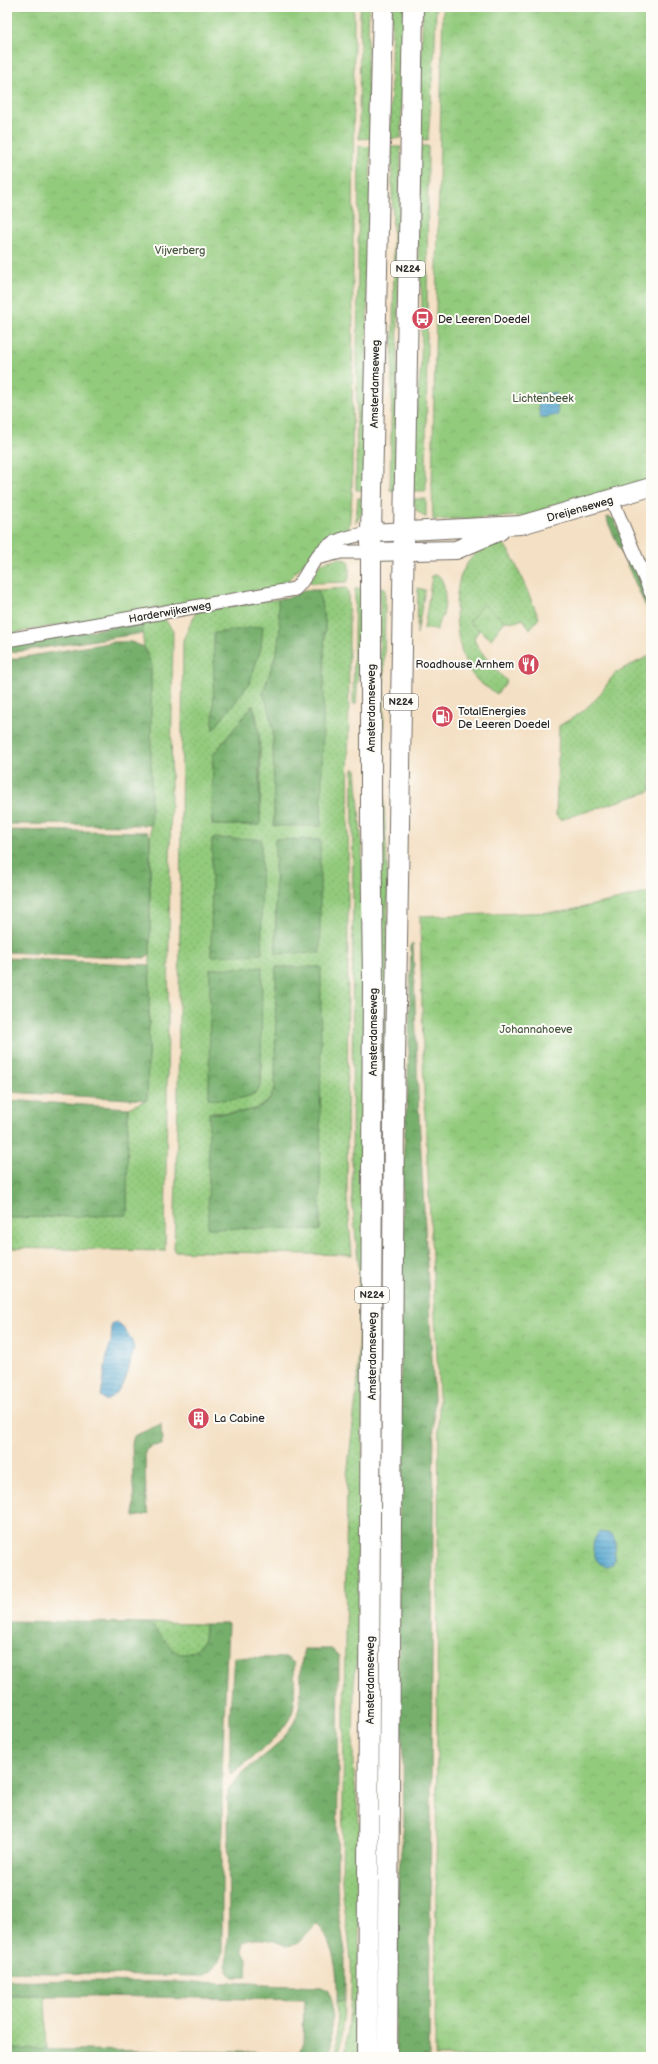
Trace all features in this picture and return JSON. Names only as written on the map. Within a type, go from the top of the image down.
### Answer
[{"type":"main road","name":"Amsterdamseweg","points":[[367,2057],[373,983],[371,817],[371,533],[383,7]]},
{"type":"main road","name":"Amsterdamseweg","points":[[387,2057],[394,1133],[412,7]]},
{"type":"main road","name":"Dreijenseweg","points":[[371,533],[403,530],[522,526],[651,487]]},
{"type":"main road","name":"Dreijenseweg","points":[[371,552],[456,550],[508,527]]},
{"type":"street","points":[[612,500],[651,593]]},
{"type":"street","name":"Harderwijkerweg","points":[[7,640],[295,590],[305,579],[315,558],[331,544],[342,539],[371,533]]},
{"type":"street","points":[[315,558],[341,552],[371,552]]},
{"type":"green space","name":"Vijverberg","points":[[7,7],[354,7],[352,494],[349,528],[319,547],[282,587],[7,634]]},
{"type":"green space","points":[[360,7],[369,7],[367,77],[372,138],[359,139]]},
{"type":"green space","points":[[392,7],[404,7],[401,138],[390,139]]},
{"type":"green space","points":[[423,7],[436,7],[435,45],[428,140],[418,140]]},
{"type":"green space","name":"Lichtenbeek","points":[[443,7],[651,7],[651,480],[527,516],[433,520],[432,485]]},
{"type":"green space","points":[[359,146],[371,147],[364,490],[356,490]]},
{"type":"green space","points":[[418,146],[428,146],[426,491],[412,491],[414,438],[421,363],[422,302],[417,231]]},
{"type":"green space","points":[[391,147],[401,147],[395,491],[390,490],[394,274]]},
{"type":"green space","points":[[358,498],[364,498],[363,511],[356,523]]},
{"type":"green space","points":[[413,499],[426,499],[426,518],[416,510]]},
{"type":"green space","points":[[609,517],[614,519],[651,605],[651,618],[606,518]]},
{"type":"green space","points":[[495,541],[504,544],[513,558],[539,618],[530,629],[523,619],[515,622],[505,621],[483,605],[469,622],[479,630],[474,638],[475,642],[483,654],[507,681],[497,694],[477,680],[469,669],[460,644],[456,616],[458,589],[460,578],[465,566],[478,551]]},
{"type":"green space","points":[[339,558],[349,561],[349,578],[347,582],[311,583],[309,581],[320,565]]},
{"type":"green space","points":[[436,574],[440,577],[444,586],[445,605],[443,615],[437,630],[424,629],[432,576]]},
{"type":"green space","points":[[380,587],[385,588],[383,783],[388,884],[378,2057],[375,2057]]},
{"type":"green space","points":[[346,588],[348,591],[347,1199],[352,1255],[174,1251],[178,1095],[183,640],[196,612],[278,599],[280,629],[277,651],[263,693],[270,712],[273,731],[274,825],[320,826],[325,621],[318,590]],"holes":[[[261,648],[249,684],[213,730]],[[253,705],[259,732],[260,748],[260,825],[212,825],[213,755]],[[275,840],[320,840],[276,953]],[[211,969],[262,1063],[261,1084],[258,1091],[241,1098],[209,1099]],[[276,1064],[320,1230],[209,1113],[247,1111],[264,1104],[271,1098],[275,1089]]]},
{"type":"green space","points":[[362,588],[360,651],[356,704],[353,704],[355,589]]},
{"type":"green space","points":[[418,588],[425,590],[417,634]]},
{"type":"green space","points":[[305,590],[318,590],[325,621],[321,826],[274,826],[273,731],[270,712],[263,693],[277,651],[280,629],[278,599],[294,596]]},
{"type":"green space","points":[[483,604],[505,621],[491,639],[469,622]]},
{"type":"green space","points":[[164,618],[173,631],[165,1251],[7,1248],[7,1218],[127,1215],[128,1108],[147,1100],[150,965],[151,664],[144,647],[141,622]]},
{"type":"green space","points":[[141,622],[143,633],[7,653],[7,645]]},
{"type":"green space","points":[[263,626],[261,648],[249,684],[213,730],[214,633]]},
{"type":"green space","points":[[114,642],[131,642],[144,647],[151,664],[151,825],[7,824],[7,660]]},
{"type":"green space","points":[[651,655],[651,791],[560,820],[556,816],[559,726],[582,712],[598,697],[615,673]]},
{"type":"green space","points":[[253,705],[259,732],[260,825],[212,825],[213,755]]},
{"type":"green space","points":[[353,769],[356,769],[362,848],[364,967],[362,1622],[354,1683],[353,1764],[360,1832],[358,2057],[345,2057],[351,1977],[350,1950],[342,1881],[347,1476],[358,1380],[359,1270],[352,1199]]},
{"type":"green space","points":[[7,830],[147,832],[150,837],[150,954],[144,958],[7,952]]},
{"type":"green space","points":[[212,838],[261,839],[262,954],[211,956]]},
{"type":"green space","points":[[275,839],[320,840],[320,953],[276,954]]},
{"type":"green space","name":"Johannahoeve","points":[[651,892],[651,2057],[435,2057],[439,1397],[424,1096],[420,916],[562,912]]},
{"type":"green space","points":[[411,944],[413,944],[418,1096],[434,1397],[429,2057],[395,2057],[396,1900],[404,1823],[403,1754],[398,1692],[402,1176],[408,1087]]},
{"type":"green space","points":[[7,958],[150,965],[147,1100],[7,1092]]},
{"type":"green space","points":[[262,967],[261,1084],[258,1091],[247,1097],[228,1100],[209,1099],[210,969]]},
{"type":"green space","points":[[276,967],[321,967],[320,1230],[208,1228],[209,1113],[241,1112],[258,1108],[270,1099],[275,1088]]},
{"type":"green space","points":[[7,1100],[128,1108],[127,1215],[7,1218]]},
{"type":"green space","points":[[161,1424],[162,1445],[151,1446],[145,1451],[146,1505],[149,1514],[134,1517],[132,1443],[134,1436]]},
{"type":"green space","points":[[7,1621],[149,1623],[176,1652],[180,1654],[189,1653],[199,1646],[204,1636],[205,1624],[228,1624],[222,1773],[222,1954],[217,1965],[209,1973],[201,1976],[7,1972]]},
{"type":"green space","points":[[149,1623],[205,1624],[204,1638],[193,1652],[184,1654],[176,1653]]},
{"type":"green space","points":[[304,1649],[332,1649],[339,1656],[337,1881],[338,1908],[345,1951],[345,2001],[337,2001],[336,1971],[332,1952],[329,1942],[319,1925],[316,1924],[297,1944],[286,1946],[265,1939],[254,1939],[243,1942],[242,1949],[247,1958],[246,1977],[234,1977],[229,1973],[226,1965],[229,1929],[228,1791],[243,1772],[276,1746],[293,1724],[299,1706],[301,1668]]},
{"type":"green space","points":[[234,1657],[287,1658],[294,1663],[295,1692],[293,1710],[284,1727],[259,1752],[230,1774],[230,1712]]},
{"type":"green space","points":[[7,1980],[254,1983],[264,1985],[322,1987],[328,1991],[332,2001],[331,2057],[7,2057],[7,2049],[298,2053],[303,2045],[304,2000],[100,1996],[7,1996]]},
{"type":"green space","points":[[7,1996],[45,1996],[47,2051],[7,2049]]},
{"type":"green space","points":[[337,2001],[345,2001],[339,2057],[336,2057]]},
{"type":"water","points":[[556,393],[558,415],[540,418],[537,394]]},
{"type":"water","points":[[116,1322],[128,1334],[134,1349],[123,1385],[106,1401],[101,1396],[107,1354],[111,1342],[112,1324]]},
{"type":"water","points":[[599,1532],[612,1534],[616,1543],[613,1565],[606,1567],[598,1561],[595,1556],[593,1547]]},
{"type":"place","name":"De Leeren Doedel","points":[[423,319]]},
{"type":"place","name":"Roadhouse Arnhem","points":[[529,664]]},
{"type":"place","name":"TotalEnergies De Leeren Doedel","points":[[442,717]]},
{"type":"place","name":"La Cabine","points":[[199,1418]]}]
